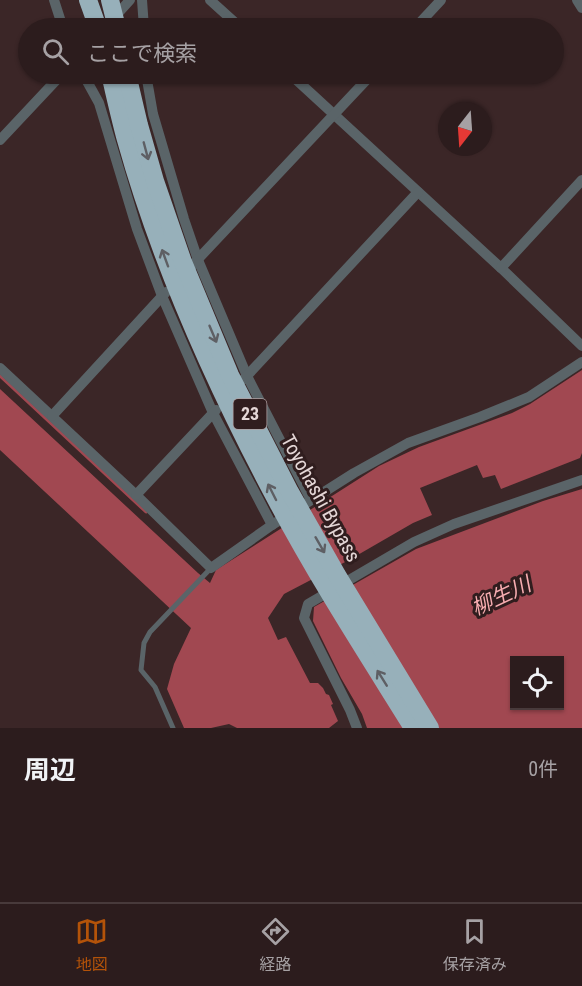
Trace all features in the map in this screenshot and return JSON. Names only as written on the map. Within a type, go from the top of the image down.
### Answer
[{"type":"highway","points":[[110,0],[114,18]]},
{"type":"highway","points":[[120,0],[123,18]]},
{"type":"highway","points":[[93,1],[98,18]]},
{"type":"highway","name":"Toyohashi Bypass","points":[[112,84],[126,139],[173,280],[222,393],[278,504],[413,728]]},
{"type":"highway","name":"Toyohashi Bypass","points":[[131,84],[139,124],[155,181],[183,262],[230,375],[337,575],[430,728]]},
{"type":"street","points":[[54,0],[60,18]]},
{"type":"street","points":[[111,18],[130,0]]},
{"type":"street","points":[[142,0],[143,18]]},
{"type":"street","points":[[210,0],[230,18]]},
{"type":"street","points":[[424,18],[441,0]]},
{"type":"street","points":[[578,0],[582,8]]},
{"type":"street","points":[[0,140],[53,84]]},
{"type":"street","points":[[89,84],[99,102],[137,229],[162,296],[213,413],[272,525]]},
{"type":"street","points":[[148,84],[153,114],[198,260],[247,376],[311,500]]},
{"type":"street","points":[[301,84],[501,268],[582,346]]},
{"type":"street","points":[[52,416],[362,84]]},
{"type":"street","points":[[501,268],[582,180]]},
{"type":"street","points":[[136,495],[418,192]]},
{"type":"street","points":[[0,368],[211,568],[311,500],[408,443],[529,397],[582,362]]},
{"type":"street","points":[[357,728],[304,618],[308,604],[414,542],[454,524],[582,480]]},
{"type":"lane","points":[[173,728],[155,687],[141,670],[144,643],[150,633],[211,568]]},
{"type":"water","points":[[582,370],[582,453],[580,458],[501,489],[495,475],[483,478],[477,465],[420,488],[432,515],[413,523],[284,594],[268,618],[278,640],[286,637],[310,683],[318,683],[329,695],[338,721],[329,728],[237,728],[229,724],[211,728],[184,728],[167,689],[174,664],[191,628],[0,450],[0,389],[210,583],[216,570],[379,466],[419,447],[512,413]]},
{"type":"water","name":"柳生川","points":[[582,489],[582,728],[367,728],[362,714],[313,621],[314,607],[416,549],[543,501]]},
{"type":"waterway","points":[[0,376],[146,512]]}]
